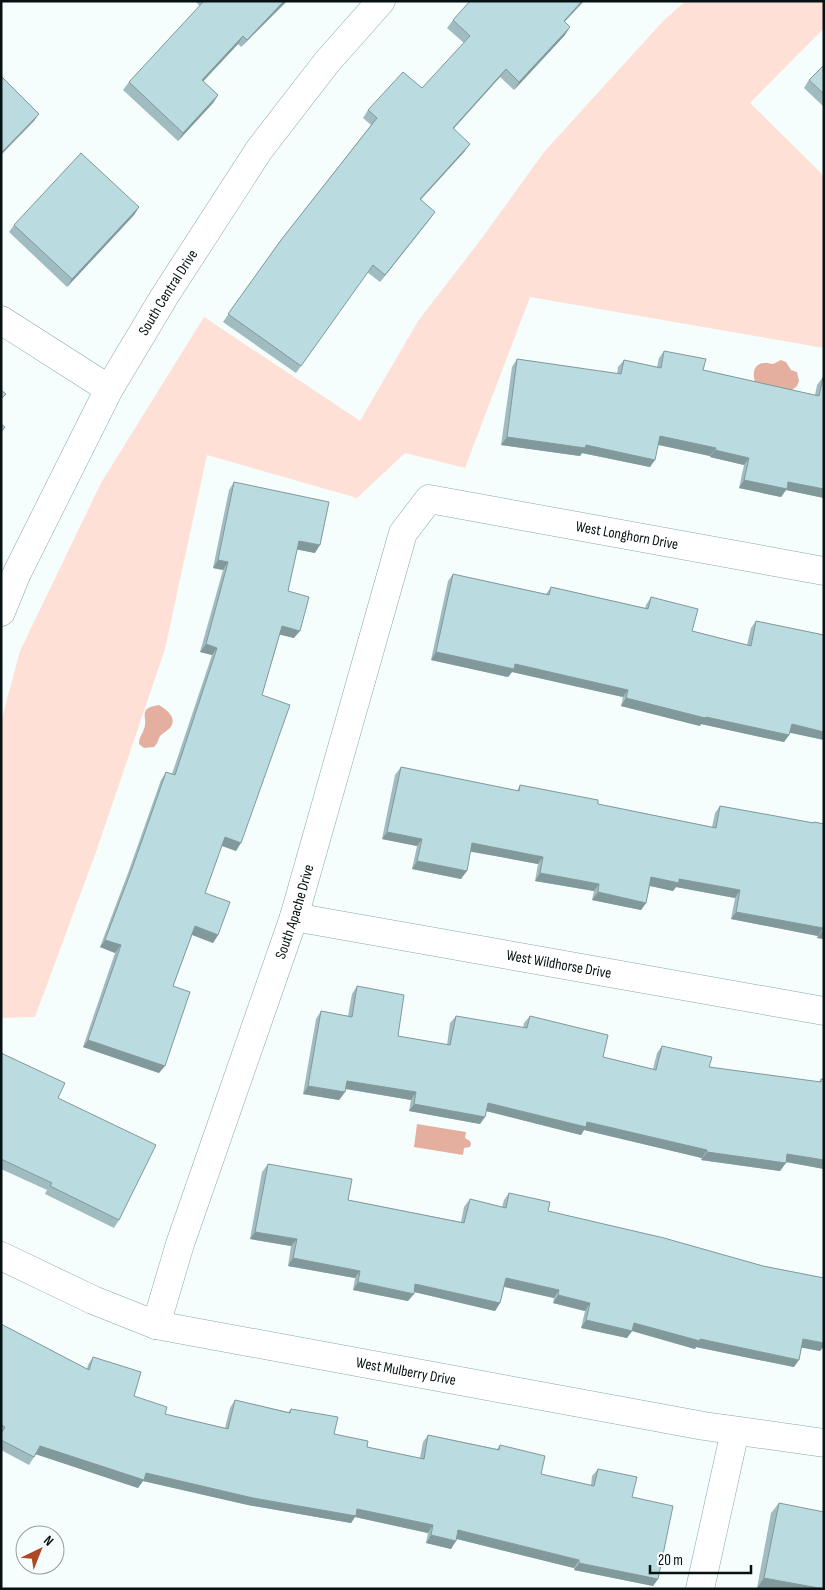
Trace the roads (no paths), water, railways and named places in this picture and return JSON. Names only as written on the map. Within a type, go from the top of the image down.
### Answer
[{"type":"street","name":"South Central Drive","points":[[1,612],[17,573],[109,389],[164,297],[259,150],[328,62],[380,1]]},
{"type":"street","points":[[1,320],[109,389]]},
{"type":"street","name":"West Longhorn Drive","points":[[430,499],[824,571]]},
{"type":"street","name":"South Apache Drive","points":[[156,1325],[180,1244],[294,917],[403,533],[430,499]]},
{"type":"street","name":"West Wildhorse Drive","points":[[294,917],[824,1011]]},
{"type":"street","name":"West Mulberry Drive","points":[[1,1256],[93,1300],[156,1325],[734,1431],[824,1443]]},
{"type":"street","points":[[700,1589],[734,1431]]}]
